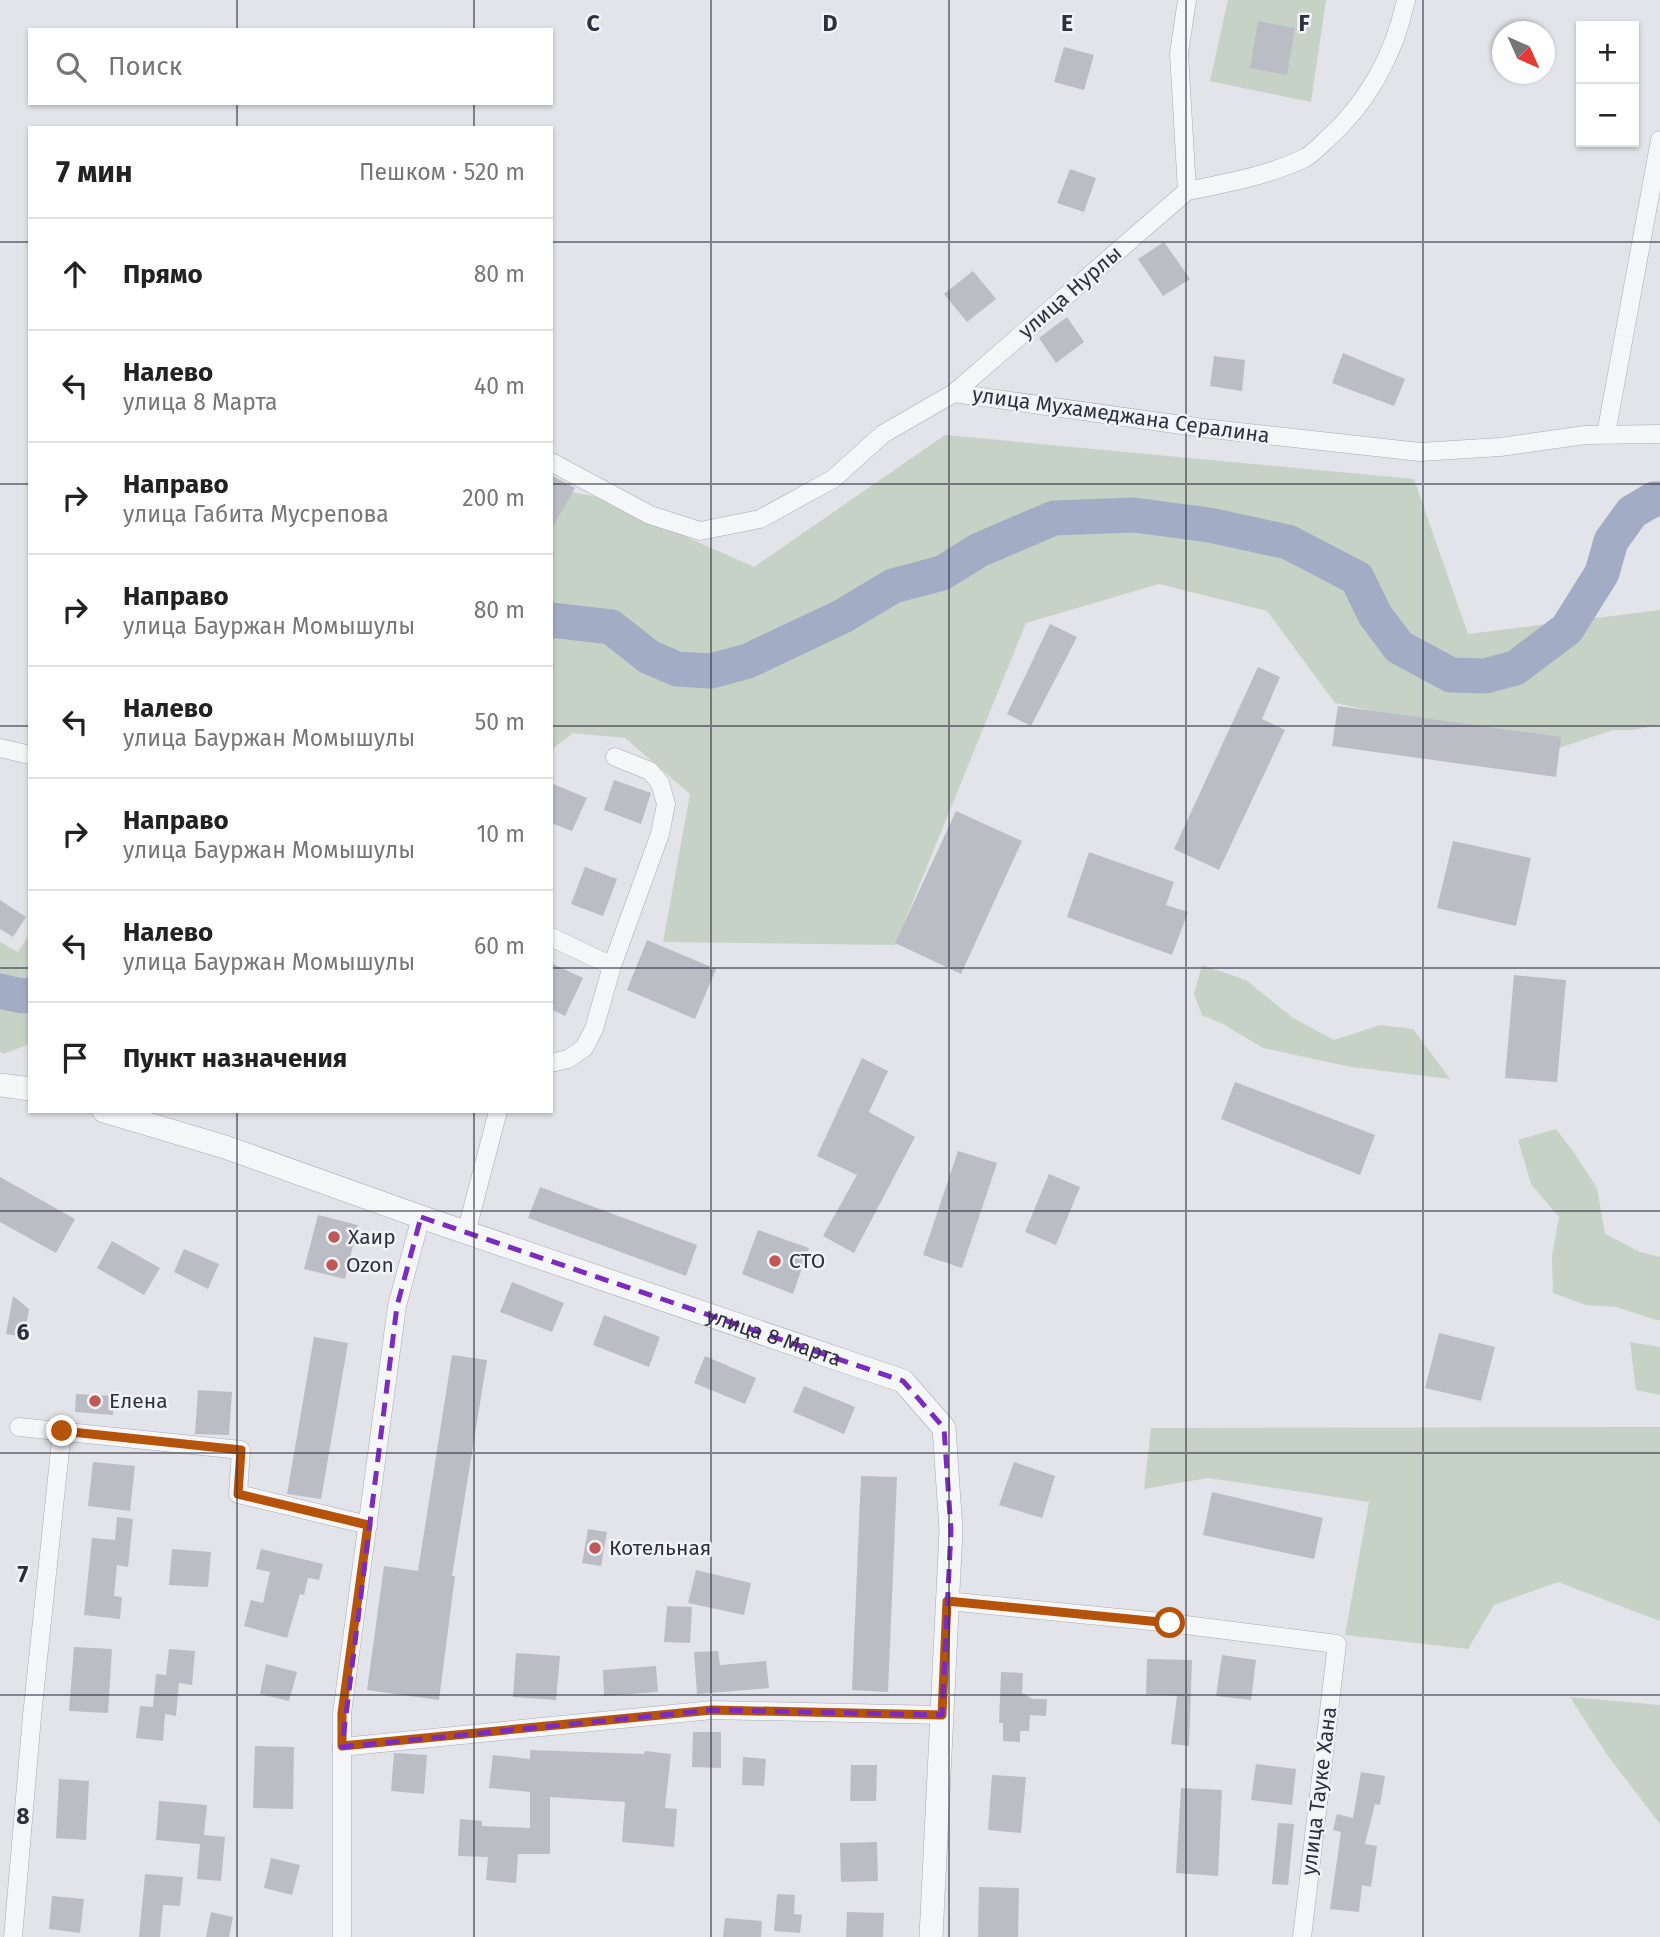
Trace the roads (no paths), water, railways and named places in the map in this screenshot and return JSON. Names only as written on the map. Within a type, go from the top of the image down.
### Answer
[{"type":"street","points":[[1187,0],[1180,53],[1187,191]]},
{"type":"street","name":"улица Нурлы","points":[[954,393],[1187,191],[1254,178],[1307,157],[1341,127],[1370,92],[1388,57],[1406,0]]},
{"type":"street","points":[[1606,434],[1660,140]]},
{"type":"street","name":"улица Мухамеджана Сералина","points":[[553,463],[650,515],[700,531],[760,519],[833,479],[883,434],[954,393],[1203,428],[1420,452],[1500,447],[1585,435],[1660,434]]},
{"type":"street","points":[[0,748],[28,755]]},
{"type":"street","points":[[553,1063],[568,1059],[584,1048],[594,1029],[612,966],[660,834],[666,804],[660,783],[650,771],[615,757]]},
{"type":"street","points":[[553,938],[612,966]]},
{"type":"street","points":[[0,1085],[28,1089]]},
{"type":"street","name":"улица 8 Марта","points":[[111,1113],[225,1147],[466,1233],[903,1381],[944,1428],[951,1530],[931,1937]]},
{"type":"street","points":[[466,1233],[497,1113]]},
{"type":"street","points":[[342,1937],[342,1713],[397,1306],[421,1217]]},
{"type":"street","points":[[19,1427],[241,1450],[238,1494],[368,1525]]},
{"type":"street","points":[[13,1937],[32,1716],[62,1431]]},
{"type":"street","name":"улица Тауке Хана","points":[[947,1601],[1170,1623],[1336,1644],[1302,1937]]},
{"type":"street","points":[[342,1746],[712,1710],[942,1715]]},
{"type":"waterway","points":[[553,620],[611,627],[649,657],[677,669],[711,671],[748,661],[843,616],[893,586],[942,573],[979,550],[1054,518],[1134,515],[1209,525],[1288,542],[1357,578],[1375,615],[1399,647],[1451,675],[1485,676],[1515,668],[1567,629],[1602,573],[1611,541],[1632,512],[1654,499],[1660,499]]},
{"type":"waterway","points":[[0,991],[28,995]]},
{"type":"place","name":"Хаир","points":[[334,1237]]},
{"type":"place","name":"СТО","points":[[775,1261]]},
{"type":"place","name":"Ozon","points":[[332,1265]]},
{"type":"place","name":"Елена","points":[[95,1401]]},
{"type":"place","name":"Котельная","points":[[595,1548]]}]
